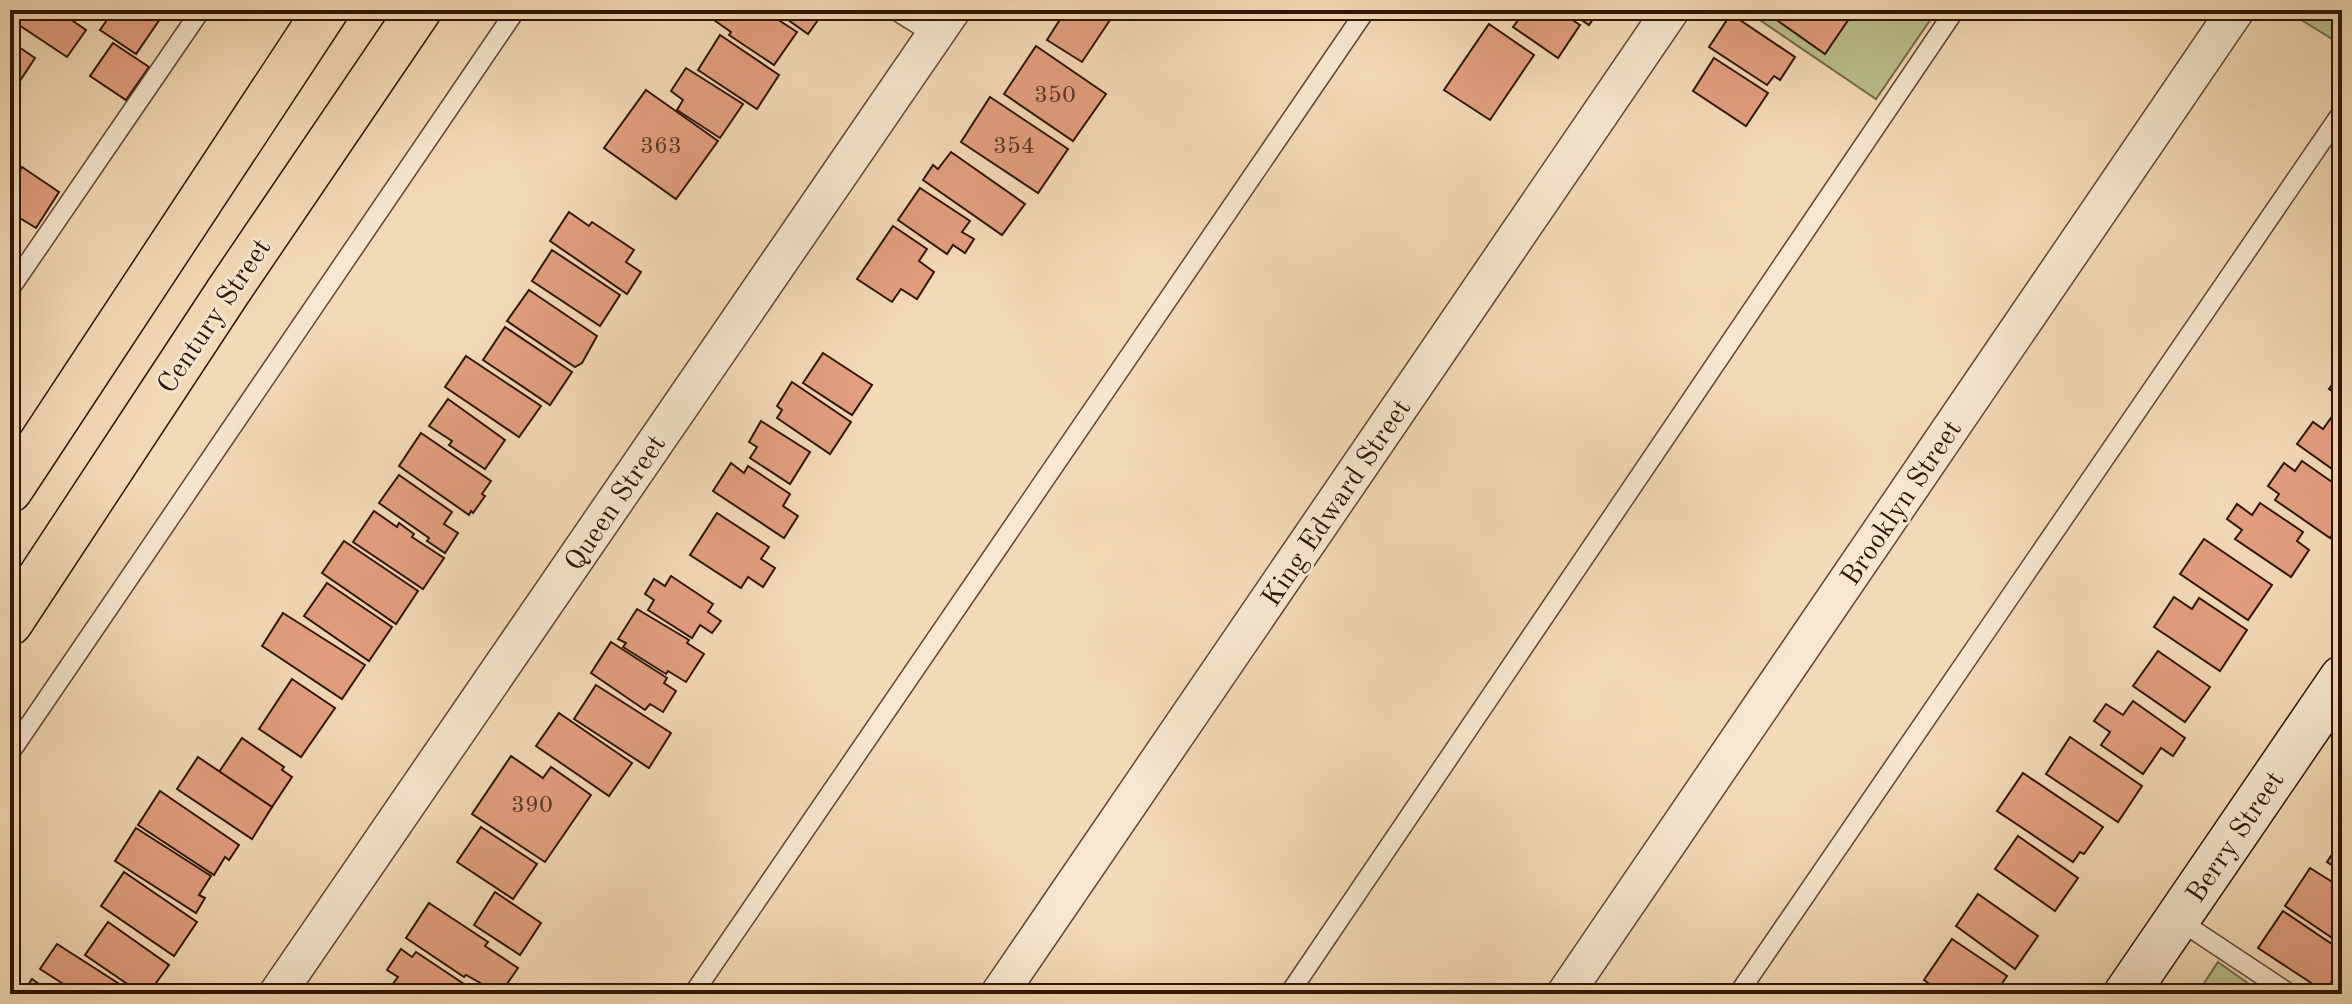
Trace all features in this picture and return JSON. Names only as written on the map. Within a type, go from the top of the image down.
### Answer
[{"type":"main road","points":[[10,490],[326,10]]},
{"type":"main road","name":"Century Street","points":[[10,623],[229,290],[419,10]]},
{"type":"street","name":"King Edward Street","points":[[999,994],[1671,10]]},
{"type":"street","name":"Brooklyn Street","points":[[1565,994],[2236,10]]},
{"type":"street","name":"Queen Street","points":[[277,994],[943,22]]},
{"type":"street","name":"Berry Street","points":[[2126,994],[2342,678]]},
{"type":"lane","points":[[10,289],[201,10]]},
{"type":"lane","points":[[10,753],[516,10]]},
{"type":"lane","points":[[895,10],[943,22]]},
{"type":"lane","points":[[693,994],[1366,10]]},
{"type":"lane","points":[[1289,994],[1955,10]]},
{"type":"lane","points":[[1738,994],[2342,112]]},
{"type":"lane","points":[[2177,919],[2290,994]]},
{"type":"path","points":[[2327,10],[2342,20]]},
{"type":"green space","points":[[1745,10],[1937,10],[1876,99]]},
{"type":"green space","points":[[2285,10],[2342,10],[2342,45]]},
{"type":"green space","points":[[2218,962],[2263,994],[2197,994]]},
{"type":"building","points":[[13,10],[57,10],[86,30],[67,57],[10,19]]},
{"type":"building","points":[[114,10],[146,10],[160,19],[136,54],[100,30]]},
{"type":"building","points":[[716,10],[763,10],[797,32],[774,65],[729,35],[731,32],[711,18]]},
{"type":"building","points":[[774,10],[825,10],[808,34]]},
{"type":"building","points":[[1066,10],[1116,11],[1082,62],[1047,40]]},
{"type":"building","points":[[1506,10],[1557,10],[1580,25],[1558,58],[1513,27],[1519,19]]},
{"type":"building","points":[[1567,10],[1599,10],[1589,25]]},
{"type":"building","points":[[1775,10],[1855,10],[1825,54],[1771,16]]},
{"type":"building","points":[[1731,14],[1795,57],[1780,80],[1774,76],[1767,85],[1709,47]]},
{"type":"building","points":[[1489,24],[1534,55],[1490,120],[1444,90]]},
{"type":"building","points":[[720,35],[779,75],[757,109],[698,70]]},
{"type":"building","points":[[10,41],[35,58],[10,96]]},
{"type":"building","points":[[113,43],[149,67],[126,100],[90,76]]},
{"type":"building","points":[[1036,46],[1106,94],[1073,141],[1004,94]]},
{"type":"building","points":[[1714,58],[1768,93],[1746,126],[1693,91]]},
{"type":"building","points":[[686,68],[743,104],[720,138],[677,110],[683,100],[671,91]]},
{"type":"building","points":[[646,90],[718,141],[676,199],[604,148]]},
{"type":"building","points":[[990,97],[1068,149],[1038,193],[961,142]]},
{"type":"building","points":[[951,152],[1025,204],[1002,235],[923,180],[933,165],[938,169]]},
{"type":"building","points":[[22,167],[59,192],[36,228],[10,212],[10,185]]},
{"type":"building","points":[[920,188],[970,221],[962,232],[974,239],[965,253],[953,245],[947,254],[898,220]]},
{"type":"building","points":[[569,212],[589,226],[592,222],[634,250],[626,262],[641,272],[627,294],[550,241]]},
{"type":"building","points":[[893,226],[927,249],[919,261],[934,272],[917,299],[901,289],[892,302],[857,279]]},
{"type":"building","points":[[552,250],[620,295],[600,326],[532,281]]},
{"type":"building","points":[[529,290],[597,336],[582,363],[575,367],[507,321]]},
{"type":"building","points":[[505,327],[572,372],[550,405],[483,360]]},
{"type":"building","points":[[823,353],[872,385],[852,415],[803,383]]},
{"type":"building","points":[[466,356],[541,406],[519,437],[445,387]]},
{"type":"building","points":[[2342,371],[2342,398],[2329,389]]},
{"type":"building","points":[[792,382],[851,422],[830,454],[777,418],[782,410],[777,406]]},
{"type":"building","points":[[448,399],[505,440],[485,469],[449,445],[452,441],[429,426]]},
{"type":"building","points":[[2331,418],[2342,426],[2342,476],[2297,444],[2313,422],[2323,429]]},
{"type":"building","points":[[761,421],[810,452],[790,484],[750,458],[757,447],[749,442]]},
{"type":"building","points":[[421,433],[491,481],[473,513],[471,511],[469,515],[399,466]]},
{"type":"building","points":[[2302,461],[2342,489],[2342,520],[2330,538],[2275,500],[2279,494],[2268,486],[2284,463],[2295,471]]},
{"type":"building","points":[[731,463],[744,473],[748,466],[790,494],[783,506],[798,516],[784,538],[713,491]]},
{"type":"building","points":[[399,475],[452,512],[444,524],[458,533],[445,553],[379,503]]},
{"type":"building","points":[[2260,503],[2303,532],[2297,541],[2309,550],[2291,577],[2235,539],[2242,530],[2227,519],[2237,504],[2252,515]]},
{"type":"building","points":[[374,511],[397,527],[399,523],[414,534],[412,537],[444,558],[423,589],[353,542]]},
{"type":"building","points":[[717,513],[769,547],[761,559],[775,568],[763,587],[748,577],[741,588],[690,555]]},
{"type":"building","points":[[2204,539],[2272,585],[2248,620],[2180,574]]},
{"type":"building","points":[[344,541],[418,591],[396,624],[322,573]]},
{"type":"building","points":[[671,576],[713,604],[708,612],[721,621],[712,633],[700,625],[692,638],[648,610],[654,600],[645,594],[654,579],[665,586]]},
{"type":"building","points":[[327,583],[392,627],[369,661],[304,616]]},
{"type":"building","points":[[2174,597],[2192,609],[2199,598],[2247,630],[2220,671],[2154,627]]},
{"type":"building","points":[[637,609],[689,640],[687,643],[704,654],[686,682],[668,671],[666,674],[623,647],[626,643],[618,639]]},
{"type":"building","points":[[283,613],[365,665],[342,699],[262,646]]},
{"type":"building","points":[[611,642],[667,678],[664,683],[676,691],[663,712],[650,704],[645,710],[591,673]]},
{"type":"building","points":[[2158,651],[2210,687],[2185,722],[2133,686]]},
{"type":"building","points":[[292,679],[335,708],[301,757],[259,729]]},
{"type":"building","points":[[596,685],[671,733],[649,768],[574,719]]},
{"type":"building","points":[[2133,701],[2185,738],[2173,756],[2161,748],[2143,774],[2101,745],[2110,732],[2094,721],[2106,704],[2123,715]]},
{"type":"building","points":[[559,713],[632,763],[609,796],[536,746]]},
{"type":"building","points":[[2070,737],[2142,786],[2118,822],[2046,774]]},
{"type":"building","points":[[242,738],[284,767],[282,770],[292,777],[272,807],[219,772]]},
{"type":"building","points":[[511,756],[543,778],[551,767],[591,795],[545,862],[472,814]]},
{"type":"building","points":[[198,757],[272,807],[252,839],[177,789]]},
{"type":"building","points":[[2023,773],[2103,827],[2084,854],[2080,852],[2073,862],[1997,811]]},
{"type":"building","points":[[160,791],[239,845],[229,860],[225,857],[214,875],[138,825]]},
{"type":"building","points":[[481,827],[537,864],[513,899],[457,862]]},
{"type":"building","points":[[136,828],[211,876],[199,895],[205,898],[196,913],[115,861]]},
{"type":"building","points":[[2018,836],[2078,878],[2055,911],[1995,869]]},
{"type":"building","points":[[2342,839],[2342,872],[2327,862]]},
{"type":"building","points":[[2310,868],[2342,888],[2341,944],[2285,906]]},
{"type":"building","points":[[124,872],[197,922],[174,956],[101,906]]},
{"type":"building","points":[[495,892],[541,923],[520,955],[474,925]]},
{"type":"building","points":[[1978,894],[2038,936],[2015,969],[1956,926]]},
{"type":"building","points":[[429,903],[488,942],[485,946],[518,968],[500,994],[466,975],[464,977],[406,938]]},
{"type":"building","points":[[2283,911],[2342,951],[2334,961],[2342,966],[2325,992],[2258,948]]},
{"type":"building","points":[[108,922],[169,965],[148,994],[142,994],[85,955]]},
{"type":"building","points":[[1952,939],[2007,976],[1995,994],[1944,994],[1924,980]]},
{"type":"building","points":[[57,944],[135,994],[79,994],[40,969]]},
{"type":"building","points":[[401,949],[412,957],[416,952],[479,994],[406,994],[392,985],[398,977],[387,970]]},
{"type":"building","points":[[32,979],[50,992],[57,994],[22,994]]}]
